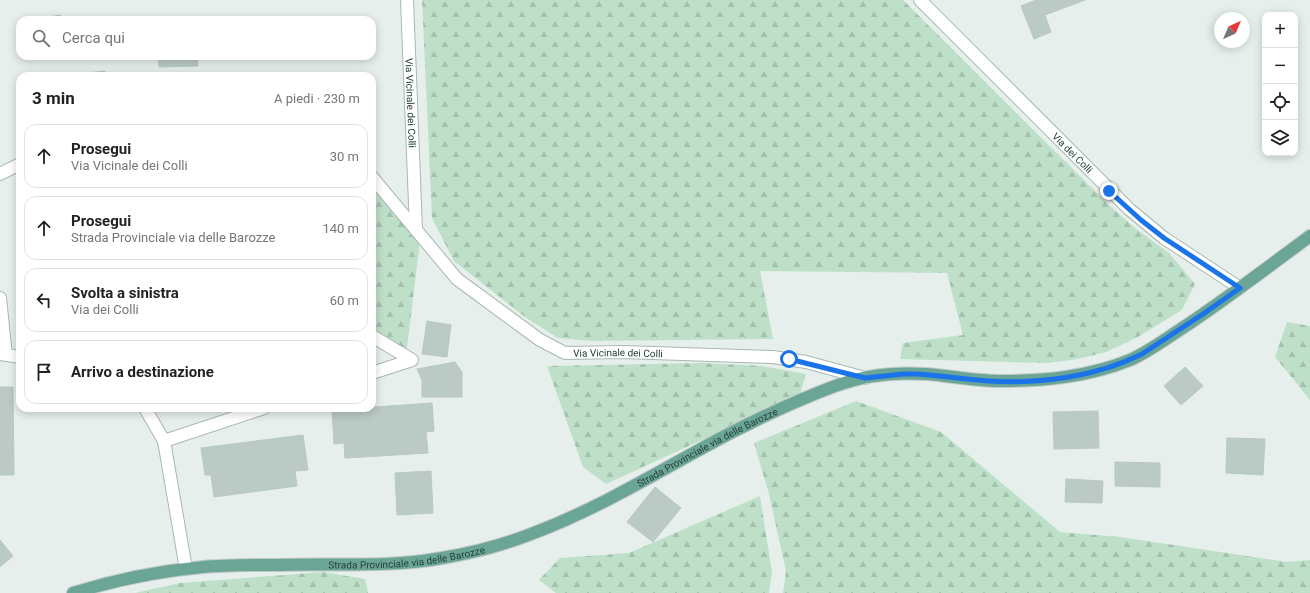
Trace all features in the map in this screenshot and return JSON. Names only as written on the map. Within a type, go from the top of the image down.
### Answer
[{"type":"main road","name":"Strada Provinciale via delle Barozze","points":[[73,593],[133,577],[202,567],[412,562],[443,558],[503,544],[547,528],[606,501],[712,443],[761,419],[831,388],[865,378],[916,374],[1000,381],[1051,379],[1091,373],[1118,364],[1142,354],[1203,314],[1310,236]]},
{"type":"street","name":"Via Vicinale dei Colli","points":[[407,0],[416,230]]},
{"type":"street","name":"Via dei Colli","points":[[920,0],[1129,209],[1164,238],[1240,288]]},
{"type":"street","points":[[0,174],[16,166]]},
{"type":"street","name":"Via Vicinale dei Colli","points":[[376,182],[457,279],[540,340],[565,353],[623,352],[773,357],[806,362],[865,378]]},
{"type":"street","points":[[0,298],[3,355],[16,357]]},
{"type":"street","points":[[376,338],[412,360],[376,372]]},
{"type":"street","points":[[147,412],[164,441],[186,569]]},
{"type":"street","points":[[164,441],[252,412]]},
{"type":"green space","points":[[422,0],[903,0],[1110,206],[1135,228],[1169,253],[1195,284],[1182,310],[1136,338],[1106,352],[1078,359],[1048,363],[900,359],[903,343],[963,335],[947,273],[760,271],[773,339],[591,341],[558,338],[525,317],[454,261],[432,218]]},
{"type":"green space","points":[[376,189],[420,241],[406,356],[376,338]]},
{"type":"green space","points":[[1287,322],[1310,326],[1310,400],[1275,357]]},
{"type":"green space","points":[[702,363],[762,366],[806,374],[800,395],[606,484],[583,467],[547,366]]},
{"type":"green space","points":[[856,401],[941,432],[1060,532],[1120,537],[1287,562],[1310,560],[1310,593],[783,593],[786,571],[769,494],[754,443]]},
{"type":"green space","points":[[760,496],[772,572],[769,593],[556,593],[539,580],[560,558],[629,553]]},
{"type":"green space","points":[[323,572],[365,579],[368,593],[135,593],[180,583]]},
{"type":"building","points":[[1036,0],[1085,0],[1045,15],[1051,32],[1034,39],[1021,6]]},
{"type":"building","points":[[158,60],[197,60],[198,66],[159,67]]},
{"type":"building","points":[[427,321],[451,325],[447,357],[422,354]]},
{"type":"building","points":[[455,362],[462,372],[462,397],[422,397],[422,380],[417,369]]},
{"type":"building","points":[[1185,367],[1203,386],[1181,405],[1164,386]]},
{"type":"building","points":[[0,387],[13,387],[14,475],[0,475]]},
{"type":"building","points":[[432,403],[434,431],[426,432],[428,453],[345,458],[344,443],[334,444],[332,412],[376,412],[376,407]]},
{"type":"building","points":[[1098,411],[1099,448],[1054,449],[1053,412]]},
{"type":"building","points":[[303,435],[308,470],[295,471],[297,486],[214,497],[211,475],[205,475],[201,448]]},
{"type":"building","points":[[1227,438],[1265,439],[1263,475],[1226,473]]},
{"type":"building","points":[[1115,462],[1160,463],[1160,487],[1115,486]]},
{"type":"building","points":[[431,471],[433,513],[397,515],[395,473]]},
{"type":"building","points":[[1066,479],[1103,481],[1102,503],[1065,502]]},
{"type":"building","points":[[655,487],[681,508],[653,542],[627,522]]},
{"type":"building","points":[[0,540],[13,556],[0,567]]},
{"type":"route","points":[[789,359],[824,366],[865,378],[903,374],[927,374],[990,381],[1024,381],[1070,377],[1104,369],[1142,354],[1240,288],[1164,238],[1141,220],[1109,191]]}]
